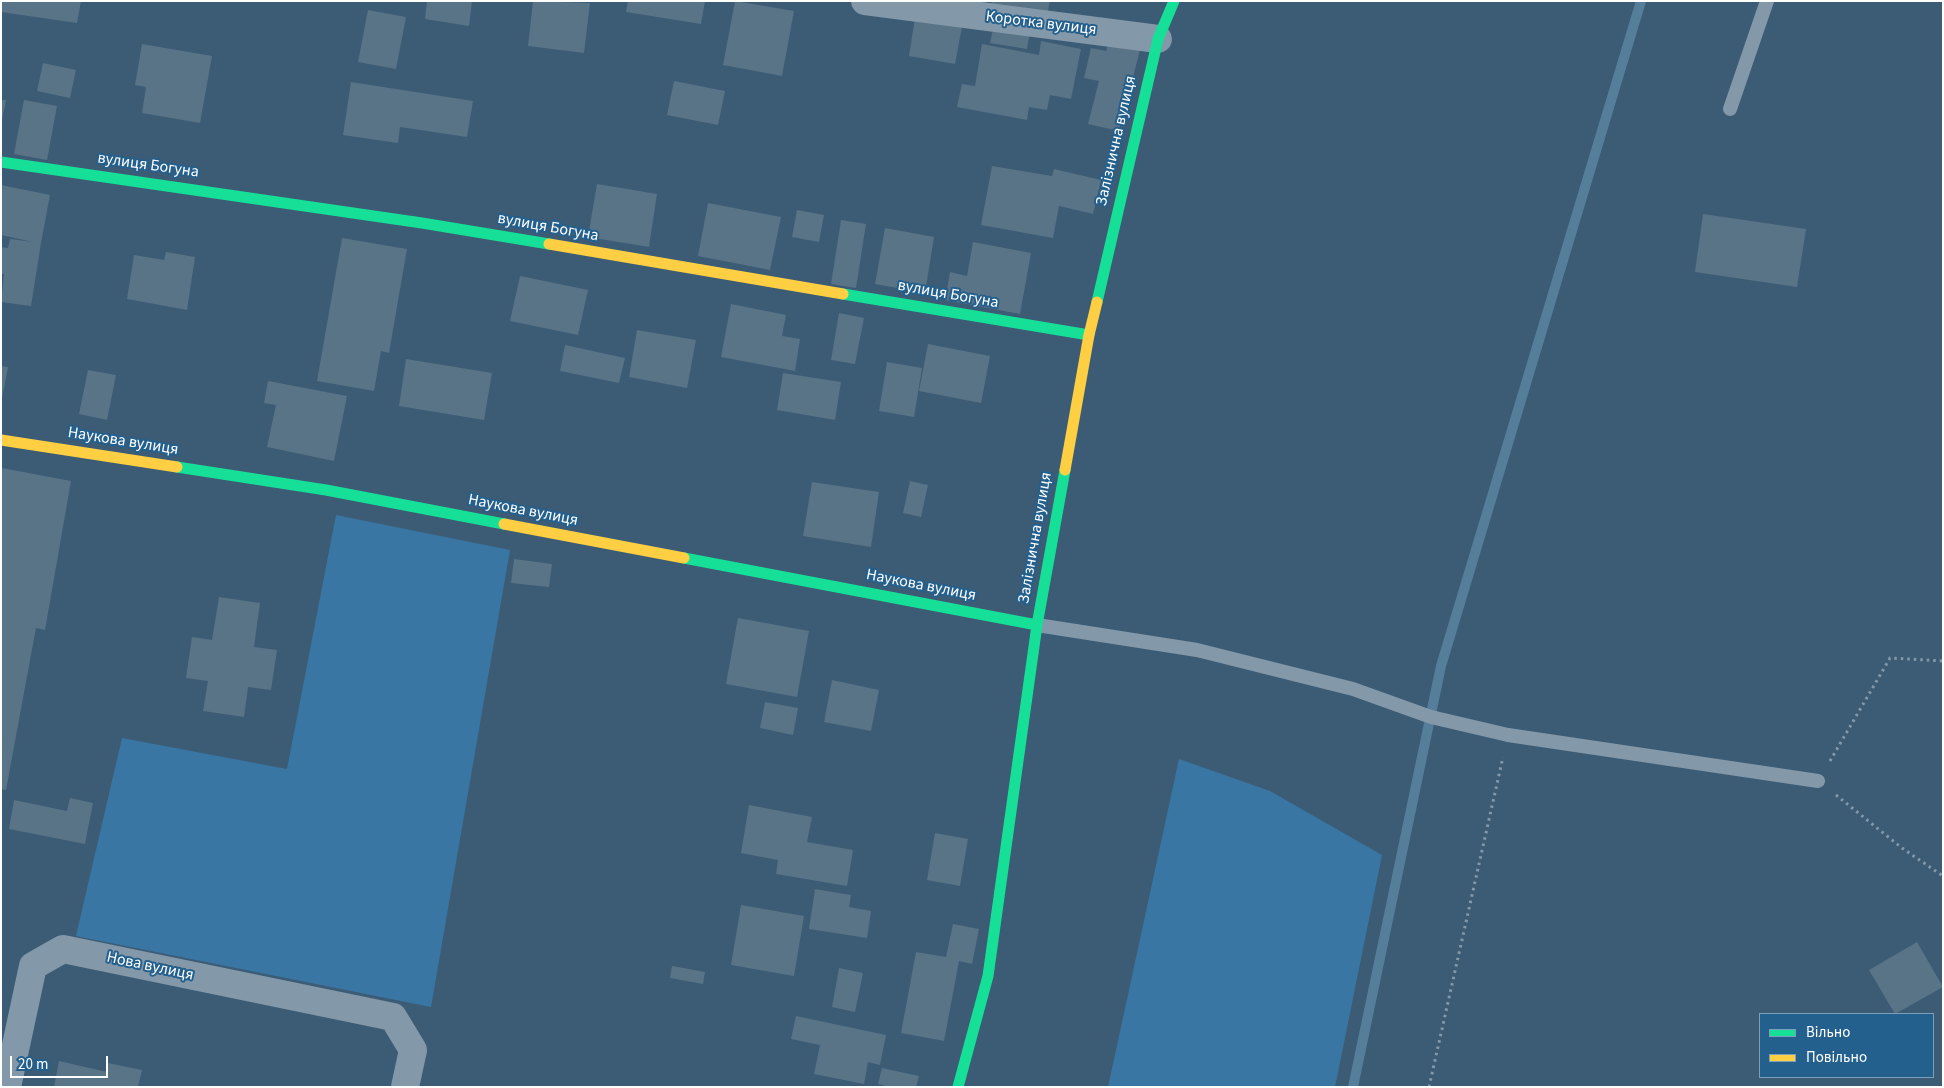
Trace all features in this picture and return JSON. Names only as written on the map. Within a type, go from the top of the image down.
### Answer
[{"type":"street","name":"Коротка вулиця","points":[[865,1],[1158,39]]},
{"type":"street","name":"Залізнична вулиця","points":[[958,1087],[988,976],[1037,625],[1088,335],[1158,39],[1174,1]]},
{"type":"street","name":"вулиця Богуна","points":[[1,162],[422,223],[1088,335]]},
{"type":"street","name":"Наукова вулиця","points":[[1,440],[326,490],[1037,625]]},
{"type":"street","name":"Нова вулиця","points":[[7,1087],[33,966],[63,948],[393,1017],[413,1050],[405,1087]]},
{"type":"lane","points":[[1730,109],[1766,1]]},
{"type":"lane","points":[[1037,625],[1197,650],[1354,689],[1431,717],[1508,735],[1818,781]]},
{"type":"path","points":[[1943,661],[1890,658],[1818,781],[1902,848],[1943,876]]},
{"type":"path","points":[[1429,1087],[1508,735]]},
{"type":"shaded area","points":[[336,515],[510,550],[431,1007],[76,936],[122,738],[287,769]]},
{"type":"shaded area","points":[[1179,759],[1270,791],[1382,855],[1335,1087],[1108,1087]]},
{"type":"building","points":[[1,1],[81,1],[77,23],[1,12]]},
{"type":"building","points":[[427,1],[472,1],[469,26],[425,19]]},
{"type":"building","points":[[533,1],[590,3],[584,53],[528,46]]},
{"type":"building","points":[[628,1],[705,1],[701,24],[626,12]]},
{"type":"building","points":[[735,1],[794,11],[782,76],[723,65]]},
{"type":"building","points":[[992,1],[1050,1],[1047,15],[991,4]]},
{"type":"building","points":[[368,10],[406,17],[396,69],[358,62]]},
{"type":"building","points":[[915,18],[962,27],[955,64],[909,56]]},
{"type":"building","points":[[994,25],[1030,32],[1027,49],[990,43]]},
{"type":"building","points":[[1041,41],[1081,49],[1071,99],[1050,95],[1047,110],[1029,107],[1027,120],[957,107],[962,84],[975,86],[982,44],[1039,55]]},
{"type":"building","points":[[1109,42],[1140,50],[1119,131],[1088,124],[1099,81],[1084,78],[1091,48],[1106,51]]},
{"type":"building","points":[[142,44],[212,56],[200,123],[142,113],[146,87],[135,85]]},
{"type":"building","points":[[43,63],[76,70],[70,98],[37,91]]},
{"type":"building","points":[[674,81],[725,91],[718,125],[667,115]]},
{"type":"building","points":[[351,82],[473,101],[467,137],[400,127],[398,143],[343,135]]},
{"type":"building","points":[[1,100],[6,100],[2,120],[1,120]]},
{"type":"building","points":[[24,100],[57,106],[47,160],[14,154]]},
{"type":"building","points":[[992,166],[1052,176],[1054,169],[1101,180],[1093,214],[1059,206],[1053,238],[981,225]]},
{"type":"building","points":[[597,184],[657,194],[649,247],[588,237]]},
{"type":"building","points":[[1,185],[50,195],[31,306],[1,302],[4,274],[1,274],[1,247],[8,248],[10,239],[33,242],[1,235]]},
{"type":"building","points":[[708,203],[781,217],[770,270],[698,256]]},
{"type":"building","points":[[797,210],[824,215],[819,242],[792,237]]},
{"type":"building","points":[[1703,214],[1806,229],[1797,287],[1695,272]]},
{"type":"building","points":[[841,220],[866,224],[856,288],[831,284]]},
{"type":"building","points":[[885,228],[934,237],[925,293],[875,284]]},
{"type":"building","points":[[342,238],[407,249],[389,353],[381,351],[374,391],[317,381]]},
{"type":"building","points":[[973,242],[1031,253],[1020,314],[945,300],[950,272],[967,276]]},
{"type":"building","points":[[166,252],[195,257],[187,310],[127,299],[134,255],[164,260]]},
{"type":"building","points":[[520,276],[588,290],[578,335],[510,321]]},
{"type":"building","points":[[731,304],[786,315],[782,336],[800,339],[795,371],[721,357]]},
{"type":"building","points":[[839,313],[864,318],[855,364],[831,360]]},
{"type":"building","points":[[637,330],[696,340],[687,388],[629,377]]},
{"type":"building","points":[[928,344],[990,356],[981,403],[919,391]]},
{"type":"building","points":[[565,345],[625,358],[619,383],[560,371]]},
{"type":"building","points":[[406,359],[492,373],[484,420],[399,406]]},
{"type":"building","points":[[887,362],[922,368],[914,417],[879,411]]},
{"type":"building","points":[[1,366],[8,367],[2,398],[1,398]]},
{"type":"building","points":[[88,370],[116,375],[107,420],[79,414]]},
{"type":"building","points":[[783,373],[841,382],[835,420],[777,410]]},
{"type":"building","points":[[268,381],[347,396],[334,461],[267,447],[276,405],[264,403]]},
{"type":"building","points":[[2,468],[71,481],[45,630],[36,628],[6,790],[1,789]]},
{"type":"building","points":[[910,481],[928,485],[921,517],[903,513]]},
{"type":"building","points":[[812,482],[879,492],[871,547],[803,536]]},
{"type":"building","points":[[514,559],[552,564],[549,587],[511,583]]},
{"type":"building","points":[[219,597],[260,603],[254,647],[277,650],[271,690],[248,687],[244,717],[203,711],[208,681],[186,678],[192,637],[212,640]]},
{"type":"building","points":[[738,618],[809,631],[797,697],[726,684]]},
{"type":"building","points":[[832,680],[879,690],[871,731],[824,722]]},
{"type":"building","points":[[765,702],[798,708],[793,735],[760,728]]},
{"type":"building","points":[[70,798],[93,803],[85,844],[9,829],[14,800],[67,811]]},
{"type":"building","points":[[749,805],[812,817],[807,842],[853,850],[847,886],[776,874],[778,860],[741,853]]},
{"type":"building","points":[[935,833],[968,839],[960,886],[927,880]]},
{"type":"building","points":[[815,889],[851,895],[849,907],[871,911],[867,938],[809,929]]},
{"type":"building","points":[[741,905],[804,916],[794,976],[731,965]]},
{"type":"building","points":[[953,924],[979,929],[972,964],[959,961],[944,1041],[901,1033],[916,952],[946,957]]},
{"type":"building","points":[[1917,942],[1943,987],[1894,1013],[1869,970]]},
{"type":"building","points":[[672,966],[705,972],[703,984],[670,978]]},
{"type":"building","points":[[839,968],[863,973],[855,1012],[832,1007]]},
{"type":"building","points":[[796,1016],[886,1035],[880,1065],[868,1062],[864,1084],[814,1074],[820,1045],[791,1039]]},
{"type":"building","points":[[59,1061],[107,1072],[108,1063],[142,1070],[138,1087],[54,1087]]},
{"type":"building","points":[[882,1068],[919,1076],[916,1087],[889,1087],[878,1084]]},
{"type":"waterway","points":[[1353,1087],[1441,666],[1641,1]]},
{"type":"traffic: fast","points":[[1097,302],[1158,39],[1174,1]]},
{"type":"traffic: fast","points":[[1,162],[422,223],[549,244]]},
{"type":"traffic: fast","points":[[843,294],[1089,335]]},
{"type":"traffic: fast","points":[[177,467],[326,490],[504,524]]},
{"type":"traffic: fast","points":[[958,1087],[988,976],[1037,625],[1065,470]]},
{"type":"traffic: fast","points":[[684,558],[1037,625]]},
{"type":"traffic: slow","points":[[549,244],[843,294]]},
{"type":"traffic: slow","points":[[1065,470],[1089,335],[1097,302]]},
{"type":"traffic: slow","points":[[1,440],[177,467]]},
{"type":"traffic: slow","points":[[504,524],[684,558]]}]
